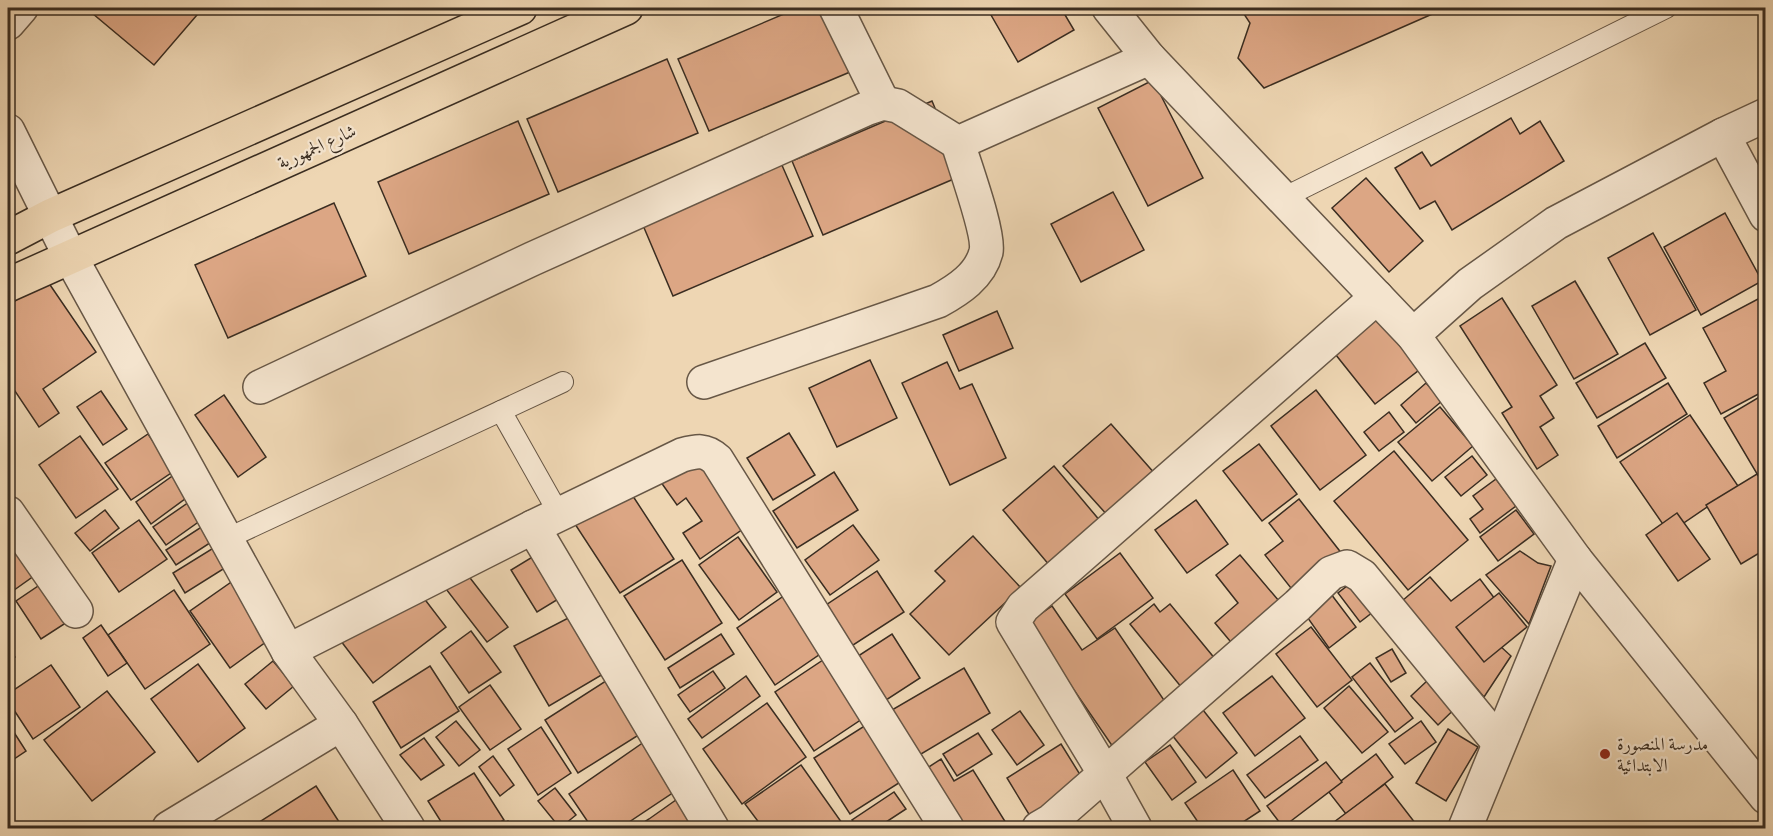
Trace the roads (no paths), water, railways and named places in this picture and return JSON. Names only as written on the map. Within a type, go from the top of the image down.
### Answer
[{"type":"main road","points":[[8,238],[50,216],[520,8]]},
{"type":"main road","name":"شارع الجمهورية","points":[[8,285],[626,8]]},
{"type":"street","points":[[8,23],[21,8]]},
{"type":"street","points":[[836,8],[883,103]]},
{"type":"street","points":[[1109,8],[1149,58],[1413,335],[1575,559],[1766,797]]},
{"type":"street","points":[[958,142],[1149,58]]},
{"type":"street","points":[[260,387],[543,254],[868,108],[883,103],[898,106],[958,142],[983,226],[986,251],[976,273],[960,289],[938,301],[704,382]]},
{"type":"street","points":[[1413,335],[1470,284],[1556,223],[1723,135],[1766,115]]},
{"type":"street","points":[[8,131],[71,258],[288,651],[342,724],[408,828]]},
{"type":"street","points":[[1723,135],[1766,215]]},
{"type":"street","points":[[1135,828],[1013,622],[1023,607],[1377,297]]},
{"type":"street","points":[[288,651],[546,521],[682,455],[698,450],[709,453],[717,460],[947,828]]},
{"type":"street","points":[[8,513],[76,611]]},
{"type":"street","points":[[546,521],[711,828]]},
{"type":"street","points":[[1465,828],[1575,559]]},
{"type":"street","points":[[1039,828],[1051,821],[1105,774],[1298,605],[1331,573],[1347,567],[1362,576],[1499,743]]},
{"type":"street","points":[[187,824],[342,724]]},
{"type":"lane","points":[[1283,198],[1666,8]]},
{"type":"lane","points":[[226,539],[562,382]]},
{"type":"lane","points":[[501,411],[546,521]]},
{"type":"place","name":"مدرسة المنصورة الابتدائية","points":[[1605,754]]}]
